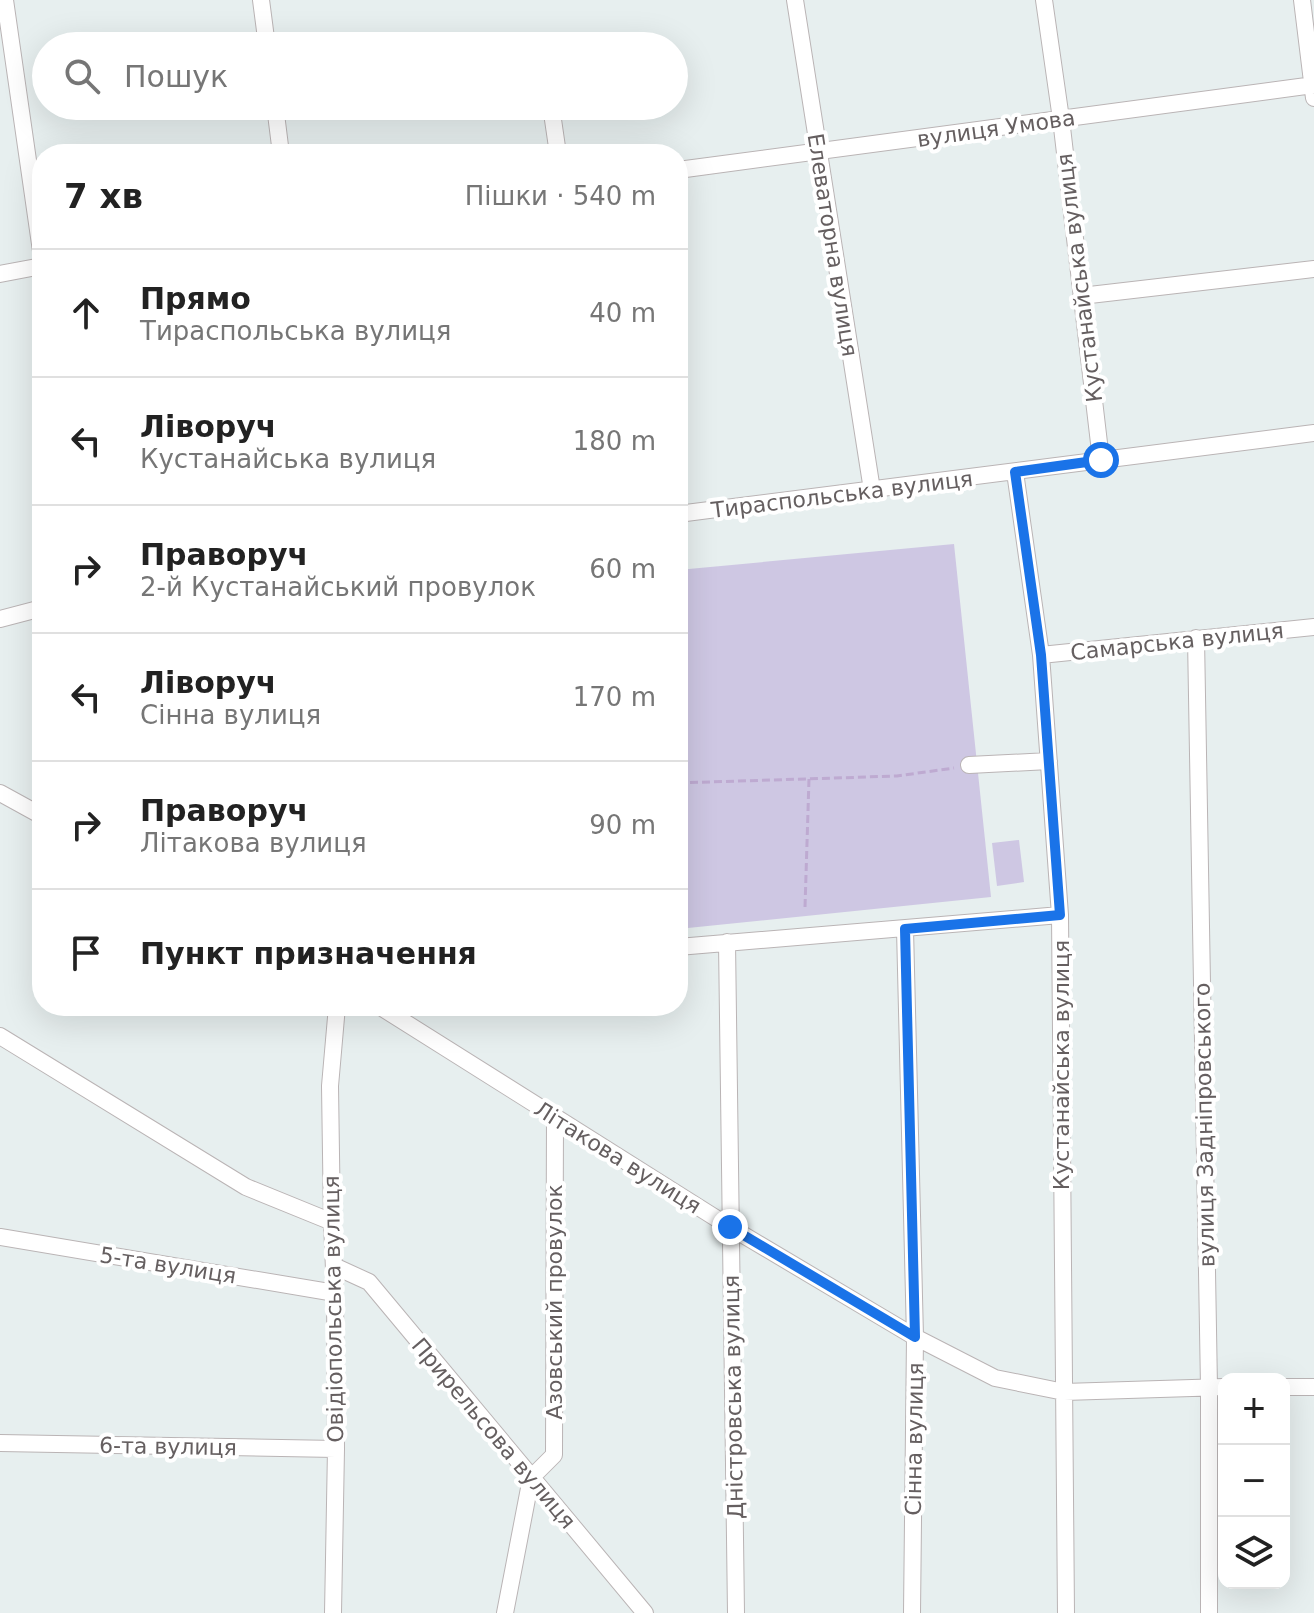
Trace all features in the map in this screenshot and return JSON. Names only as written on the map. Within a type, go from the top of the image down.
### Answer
[{"type":"street","points":[[5,0],[32,188]]},
{"type":"street","points":[[261,0],[265,32]]},
{"type":"street","name":"Елеваторна вулиця","points":[[795,0],[872,490]]},
{"type":"street","name":"Кустанайська вулиця","points":[[1044,0],[1101,460]]},
{"type":"street","points":[[1302,0],[1313,89]]},
{"type":"street","name":"вулиця Умова","points":[[688,169],[1313,89]]},
{"type":"street","points":[[277,120],[280,144]]},
{"type":"street","points":[[553,120],[557,144]]},
{"type":"street","points":[[0,274],[32,268]]},
{"type":"street","points":[[1081,296],[1314,269]]},
{"type":"street","name":"Тираспольська вулиця","points":[[688,513],[1314,433]]},
{"type":"street","name":"Кустанайська вулиця","points":[[1015,472],[1041,655],[1060,915],[1066,1613]]},
{"type":"street","points":[[0,619],[32,611]]},
{"type":"street","name":"Самарська вулиця","points":[[1041,655],[1314,627]]},
{"type":"street","name":"вулиця Задніпровського","points":[[1196,638],[1216,1387],[1209,1613]]},
{"type":"street","points":[[969,765],[1049,761]]},
{"type":"street","points":[[0,793],[32,811]]},
{"type":"street","points":[[688,946],[1060,915]]},
{"type":"street","name":"Сінна вулиця","points":[[905,929],[915,1337],[912,1613]]},
{"type":"street","name":"Дністровська вулиця","points":[[727,942],[736,1613]]},
{"type":"street","name":"Овідіопольська вулиця","points":[[333,1613],[336,1449],[330,1086],[336,1016]]},
{"type":"street","name":"Літакова вулиця","points":[[395,1016],[730,1227],[915,1337],[995,1378],[1064,1392],[1216,1387]]},
{"type":"street","points":[[0,1036],[246,1187],[332,1222]]},
{"type":"street","name":"Азовський провулок","points":[[531,1478],[554,1455],[555,1117]]},
{"type":"street","name":"5-та вулиця","points":[[0,1237],[335,1293]]},
{"type":"street","name":"Прирельсова вулиця","points":[[334,1266],[369,1282],[645,1613]]},
{"type":"street","points":[[1290,1387],[1314,1387]]},
{"type":"street","name":"6-та вулиця","points":[[0,1443],[336,1449]]},
{"type":"street","points":[[505,1613],[531,1478]]},
{"type":"path","points":[[688,783],[897,776],[969,765]]},
{"type":"path","points":[[805,907],[809,779]]},
{"type":"shaded area","points":[[954,544],[991,897],[688,928],[688,569]]},
{"type":"shaded area","points":[[1019,840],[1024,882],[997,886],[992,843]]},
{"type":"route","points":[[730,1227],[915,1337],[905,929],[1060,915],[1041,655],[1015,472],[1101,460]]}]
